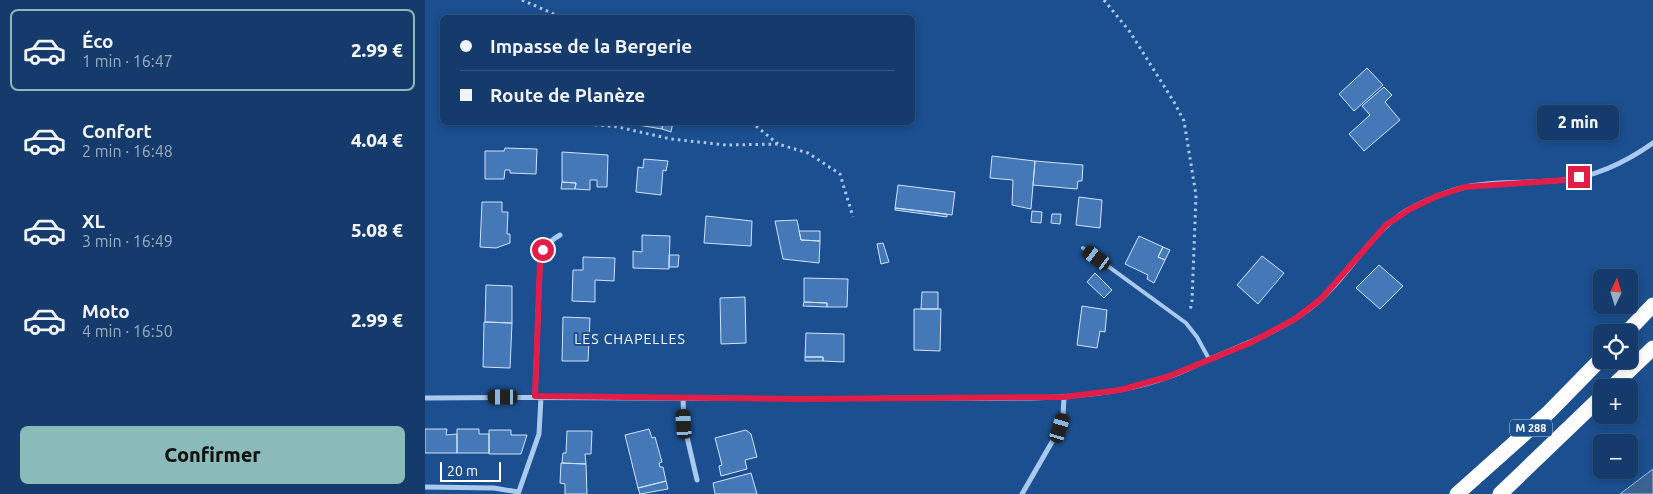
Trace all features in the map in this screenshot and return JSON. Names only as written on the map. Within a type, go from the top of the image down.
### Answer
[{"type":"highway","points":[[1635,324],[1653,305]]},
{"type":"highway","points":[[1621,379],[1653,348]]},
{"type":"highway","name":"M 288","points":[[1457,494],[1549,412],[1593,367]]},
{"type":"highway","name":"M 288","points":[[1500,494],[1593,405]]},
{"type":"street","points":[[425,398],[799,399],[1064,397],[1120,390],[1167,377],[1250,343],[1295,319],[1321,299],[1386,225],[1410,209],[1437,196],[1465,187],[1566,180],[1604,170],[1637,154],[1653,143]]},
{"type":"street","points":[[425,487],[494,488],[518,493],[539,434],[540,262],[543,250],[550,240],[560,235]]},
{"type":"street","points":[[1022,494],[1060,428],[1064,397]]},
{"type":"street","points":[[683,398],[684,424],[697,480]]},
{"type":"lane","points":[[1083,248],[1186,324],[1197,336],[1209,359]]},
{"type":"path","points":[[522,0],[556,15]]},
{"type":"path","points":[[1104,0],[1130,32],[1184,121],[1196,195],[1192,301],[1186,324]]},
{"type":"path","points":[[598,125],[618,127],[671,139],[726,145],[778,144],[808,153],[840,174],[853,217]]},
{"type":"path","points":[[755,125],[778,144]]},
{"type":"water","points":[[1653,469],[1653,494],[1620,494]]},
{"type":"building","points":[[1367,68],[1383,85],[1354,111],[1339,94]]},
{"type":"building","points":[[1384,87],[1392,95],[1385,102],[1400,120],[1364,151],[1349,134],[1370,115],[1362,106]]},
{"type":"building","points":[[638,125],[663,125],[662,129]]},
{"type":"building","points":[[663,125],[672,125],[671,132],[662,129]]},
{"type":"building","points":[[505,148],[537,149],[536,174],[510,173],[510,170],[505,170],[504,179],[485,179],[485,151],[504,151]]},
{"type":"building","points":[[562,152],[608,155],[607,187],[597,187],[597,180],[590,180],[590,190],[575,189],[576,183],[562,182]]},
{"type":"building","points":[[992,156],[1035,161],[1031,209],[1012,205],[1013,180],[990,178]]},
{"type":"building","points":[[644,159],[668,161],[666,171],[663,170],[661,195],[636,192],[638,167],[643,168]]},
{"type":"building","points":[[1035,161],[1083,165],[1082,181],[1078,181],[1077,189],[1033,185]]},
{"type":"building","points":[[562,182],[576,183],[575,189],[561,189]]},
{"type":"building","points":[[898,185],[955,192],[952,215],[895,208]]},
{"type":"building","points":[[1079,197],[1102,200],[1100,228],[1076,225]]},
{"type":"building","points":[[482,202],[502,202],[502,212],[508,212],[507,234],[510,234],[510,243],[496,248],[480,247]]},
{"type":"building","points":[[895,208],[947,214],[947,217],[895,210]]},
{"type":"building","points":[[1032,211],[1042,212],[1041,223],[1031,222]]},
{"type":"building","points":[[1052,214],[1061,214],[1060,224],[1051,223]]},
{"type":"building","points":[[706,216],[752,221],[751,246],[704,243]]},
{"type":"building","points":[[797,220],[801,240],[820,241],[819,263],[783,259],[775,221]]},
{"type":"building","points":[[799,231],[820,231],[820,241],[801,240]]},
{"type":"building","points":[[642,235],[670,236],[669,269],[633,268],[633,251],[642,252]]},
{"type":"building","points":[[1139,236],[1163,247],[1158,257],[1165,260],[1154,283],[1147,279],[1148,275],[1125,264]]},
{"type":"building","points":[[883,243],[889,262],[881,264],[877,244]]},
{"type":"building","points":[[1163,247],[1170,250],[1165,260],[1158,257]]},
{"type":"building","points":[[669,255],[679,255],[678,267],[669,267]]},
{"type":"building","points":[[1262,256],[1284,273],[1258,304],[1237,285]]},
{"type":"building","points":[[583,257],[615,258],[614,281],[595,280],[595,302],[572,301],[573,270],[583,270]]},
{"type":"building","points":[[1379,265],[1403,286],[1380,309],[1356,288]]},
{"type":"building","points":[[1095,273],[1112,290],[1104,298],[1087,282]]},
{"type":"building","points":[[804,278],[848,279],[847,307],[827,307],[827,303],[804,302]]},
{"type":"building","points":[[486,285],[512,286],[512,323],[485,322]]},
{"type":"building","points":[[922,292],[938,292],[938,309],[921,309]]},
{"type":"building","points":[[745,297],[746,343],[721,344],[720,298]]},
{"type":"building","points":[[804,302],[827,303],[827,307],[803,306]]},
{"type":"building","points":[[1082,306],[1107,310],[1105,332],[1100,331],[1097,348],[1077,345]]},
{"type":"building","points":[[914,309],[941,309],[940,351],[914,350]]},
{"type":"building","points":[[563,317],[590,318],[588,361],[562,361]]},
{"type":"building","points":[[484,322],[512,323],[510,368],[483,367]]},
{"type":"building","points":[[806,333],[844,334],[844,362],[823,361],[823,357],[805,357]]},
{"type":"building","points":[[805,357],[823,357],[823,361],[805,361]]},
{"type":"building","points":[[425,429],[447,429],[446,435],[457,434],[457,453],[425,453]]},
{"type":"building","points":[[457,429],[479,429],[479,434],[489,434],[489,453],[457,453]]},
{"type":"building","points":[[649,429],[652,438],[655,437],[662,462],[659,463],[660,467],[663,467],[666,481],[638,488],[625,435]]},
{"type":"building","points":[[489,430],[511,430],[511,435],[527,435],[521,454],[489,454]]},
{"type":"building","points":[[746,430],[751,434],[757,457],[745,460],[747,469],[721,476],[719,466],[722,465],[715,438]]},
{"type":"building","points":[[567,431],[592,431],[591,454],[585,454],[586,464],[562,463],[563,453],[566,453]]},
{"type":"building","points":[[561,463],[586,464],[587,494],[565,494],[565,484],[560,483]]},
{"type":"building","points":[[751,473],[757,494],[715,494],[713,483]]},
{"type":"building","points":[[666,481],[668,489],[640,494],[638,488]]},
{"type":"district","name":"LES CHAPELLES","points":[[630,339]]},
{"type":"route","points":[[543,250],[540,262],[535,396],[799,399],[1064,397],[1120,390],[1167,377],[1250,343],[1295,319],[1321,299],[1386,225],[1410,209],[1437,196],[1465,187],[1499,183],[1566,180],[1579,177]]}]
